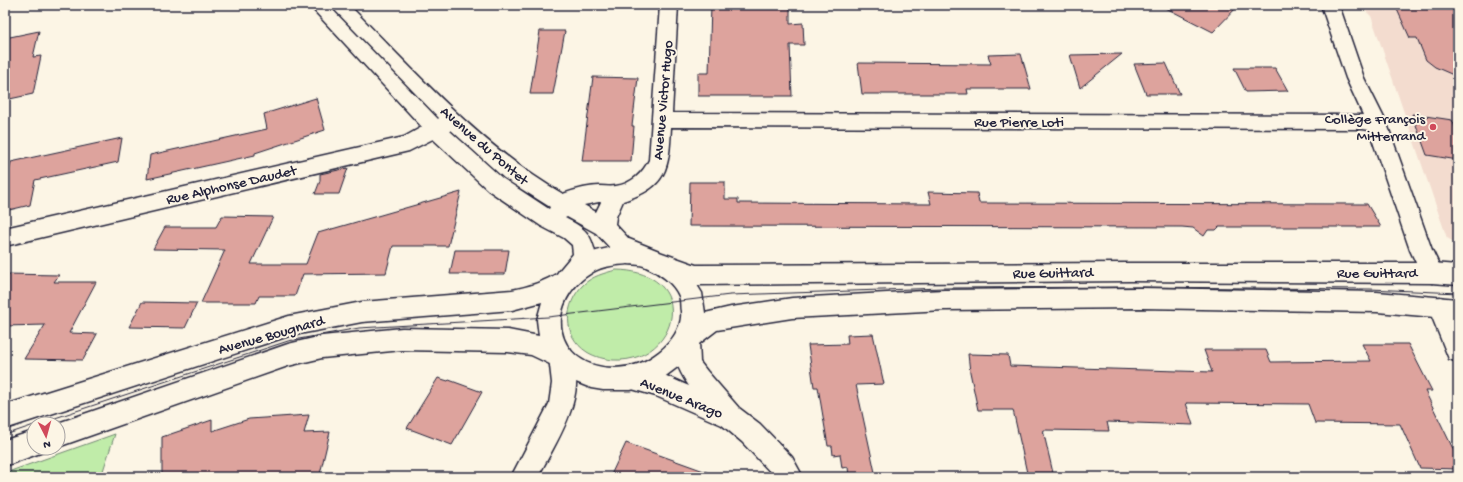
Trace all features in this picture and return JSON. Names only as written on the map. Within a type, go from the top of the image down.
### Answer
[{"type":"street","name":"Avenue du Pontet","points":[[318,5],[444,125],[512,172],[564,205],[604,227],[621,245],[651,258]]},
{"type":"street","name":"Avenue du Pontet","points":[[339,5],[495,184],[549,220],[572,232],[582,241],[585,256],[566,280]]},
{"type":"street","name":"Avenue Victor Hugo","points":[[549,220],[570,200],[599,194],[615,195],[637,188],[647,182],[654,173],[659,160],[669,5]]},
{"type":"street","points":[[1330,5],[1355,78],[1377,124],[1420,250],[1432,273]]},
{"type":"street","name":"Rue Pierre Loti","points":[[662,120],[1347,122],[1377,124]]},
{"type":"street","name":"Rue Alphonse Daudet","points":[[5,237],[409,143],[444,125]]},
{"type":"street","points":[[604,227],[605,217],[615,195]]},
{"type":"street","points":[[628,254],[651,258],[669,267],[684,281],[692,299],[694,320],[687,340],[674,357],[656,370],[634,379],[613,381],[593,377],[574,369],[561,357],[550,338],[548,317],[554,298],[566,280],[584,266],[605,257],[628,254]]},
{"type":"street","name":"Rue Guittard","points":[[651,258],[695,275],[1131,272],[1432,273],[1458,275]]},
{"type":"street","name":"Avenue Bougnard","points":[[5,417],[289,326],[362,312],[512,300],[534,295],[566,280]]},
{"type":"street","name":"Rue Guittard","points":[[687,340],[712,321],[731,317],[792,308],[944,300],[1140,298],[1377,302],[1449,308]]},
{"type":"street","points":[[1449,308],[1458,351]]},
{"type":"street","name":"Avenue Bougnard","points":[[66,432],[288,355],[322,347],[402,339],[508,341],[533,344],[561,357]]},
{"type":"street","name":"Avenue Arago","points":[[687,340],[688,365],[730,416],[751,433],[783,466],[790,477]]},
{"type":"street","points":[[524,477],[561,406],[564,384],[561,357]]},
{"type":"street","name":"Avenue Arago","points":[[634,379],[659,385],[730,416]]},
{"type":"street","points":[[5,453],[26,446]]},
{"type":"shaded area","name":"Collège François Mitterrand","points":[[1359,5],[1458,5],[1458,244],[1447,238],[1371,16]]},
{"type":"green space","points":[[616,270],[643,274],[660,285],[670,300],[671,317],[666,334],[654,348],[636,357],[613,360],[593,355],[579,345],[573,337],[568,320],[572,301],[583,285],[594,277]]},
{"type":"green space","points":[[115,434],[101,477],[5,477],[5,473],[53,456],[66,456],[66,451]]},
{"type":"building","points":[[711,5],[790,5],[790,24],[803,23],[804,45],[790,45],[792,96],[698,96],[698,73],[709,73]]},
{"type":"building","points":[[1160,5],[1239,5],[1213,32]]},
{"type":"building","points":[[1395,5],[1458,5],[1458,77],[1435,67],[1426,60],[1417,38],[1410,38]]},
{"type":"building","points":[[39,31],[33,57],[41,56],[33,94],[5,100],[5,38]]},
{"type":"building","points":[[540,31],[565,31],[553,94],[530,94]]},
{"type":"building","points":[[1021,54],[1031,89],[967,89],[968,94],[862,94],[858,63],[991,64],[988,55]]},
{"type":"building","points":[[1122,54],[1080,88],[1070,55]]},
{"type":"building","points":[[1166,63],[1180,94],[1146,94],[1134,64]]},
{"type":"building","points":[[1234,68],[1275,68],[1288,91],[1246,92]]},
{"type":"building","points":[[593,77],[638,78],[632,126],[634,126],[631,161],[582,161]]},
{"type":"building","points":[[316,98],[325,130],[255,153],[255,155],[147,179],[150,155],[267,129],[264,114]]},
{"type":"building","points":[[1412,114],[1452,120],[1458,134],[1458,160],[1427,155]]},
{"type":"building","points":[[122,138],[118,162],[35,180],[30,205],[5,211],[5,192],[11,162]]},
{"type":"building","points":[[348,168],[339,194],[315,194],[320,181],[320,174]]},
{"type":"building","points":[[690,182],[725,182],[725,199],[738,199],[738,203],[931,204],[928,192],[977,193],[979,203],[1367,204],[1381,227],[1219,227],[1216,230],[1208,230],[1204,236],[1193,228],[1182,227],[689,226]]},
{"type":"building","points":[[461,192],[448,246],[393,246],[386,273],[303,274],[295,296],[259,296],[256,303],[201,303],[225,250],[153,249],[165,227],[216,227],[222,216],[273,217],[251,264],[306,264],[318,233]]},
{"type":"building","points":[[455,250],[509,250],[505,274],[450,274]]},
{"type":"building","points":[[5,274],[59,275],[54,282],[96,282],[69,333],[97,334],[83,360],[24,359],[45,325],[5,326]]},
{"type":"building","points":[[142,302],[197,303],[185,328],[129,327]]},
{"type":"building","points":[[873,334],[884,384],[856,385],[876,477],[849,477],[848,467],[842,468],[840,454],[833,455],[832,446],[828,446],[818,387],[814,387],[808,345],[848,344],[847,335]]},
{"type":"building","points":[[1362,344],[1408,344],[1432,391],[1425,391],[1458,459],[1458,469],[1420,468],[1400,424],[1315,423],[1308,404],[1186,403],[1193,425],[1107,422],[1109,431],[1043,430],[1053,473],[1027,473],[1013,410],[978,410],[968,354],[1008,355],[1010,366],[1212,372],[1204,350],[1266,350],[1271,362],[1371,361]]},
{"type":"building","points":[[438,378],[449,380],[482,392],[452,445],[407,428]]},
{"type":"building","points":[[309,415],[304,433],[330,432],[320,474],[294,475],[294,477],[162,477],[162,437],[212,420],[212,431],[249,419]]},
{"type":"building","points":[[626,443],[715,475],[715,477],[610,477]]},
{"type":"tram line","points":[[61,416],[288,341],[359,328],[548,317],[730,295],[943,288],[1136,287],[1370,289],[1458,293]]},
{"type":"tram line","points":[[5,435],[26,428]]},
{"type":"place","name":"Collège François Mitterrand","points":[[1433,127]]}]
